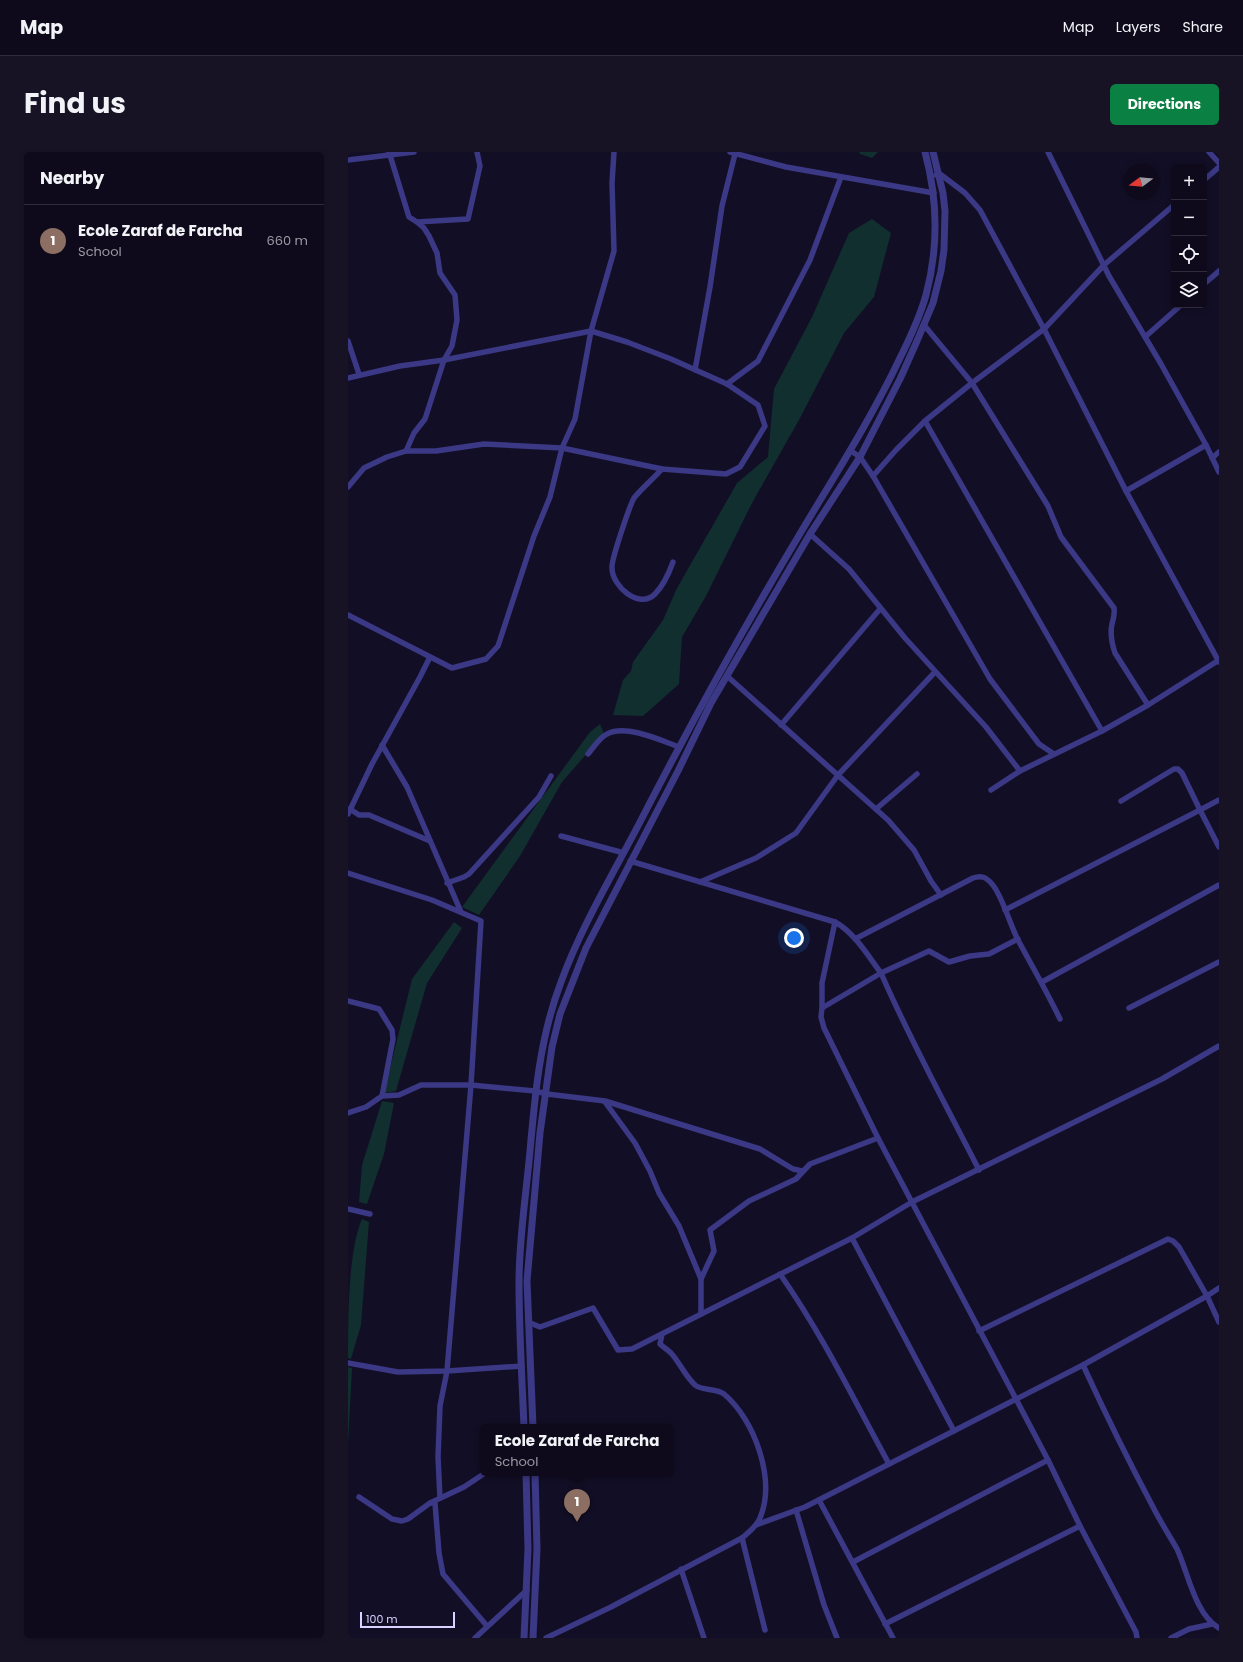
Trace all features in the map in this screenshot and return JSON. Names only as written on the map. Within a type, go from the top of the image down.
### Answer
[{"type":"street","points":[[348,160],[414,152]]},
{"type":"street","points":[[417,222],[468,219],[480,166],[477,152]]},
{"type":"street","points":[[348,616],[452,668],[486,659],[498,646],[534,536],[550,497],[562,448],[575,418],[591,331],[614,251],[612,182],[614,152]]},
{"type":"street","points":[[524,1424],[519,1280],[535,1091],[543,1042],[551,1010],[561,981],[596,907],[679,747],[754,611],[801,531],[851,451],[892,376],[925,300],[936,247],[936,214],[934,193],[932,176],[925,152]]},
{"type":"street","points":[[533,1424],[527,1281],[540,1133],[547,1094],[552,1047],[560,1014],[586,948],[630,861],[678,772],[711,703],[810,534],[860,457],[900,379],[924,326],[933,302],[941,271],[944,250],[945,211],[940,174],[933,152]]},
{"type":"street","points":[[1048,152],[1104,265],[1146,337],[1206,445],[1219,472]]},
{"type":"street","points":[[1210,152],[1219,164]]},
{"type":"street","points":[[695,370],[710,287],[722,206],[734,153],[786,167],[934,193]]},
{"type":"street","points":[[390,154],[410,217],[424,228],[429,236],[437,253],[440,273],[455,296],[457,320],[452,346],[444,360],[425,419],[414,433],[406,451]]},
{"type":"street","points":[[1207,177],[1219,167]]},
{"type":"street","points":[[932,176],[940,174]]},
{"type":"street","points":[[940,174],[966,193],[980,210],[1044,329],[1126,491],[1219,661],[1148,705],[1102,731],[1020,771],[991,790]]},
{"type":"street","points":[[727,384],[758,361],[810,260],[841,177]]},
{"type":"street","points":[[873,476],[925,421],[972,383],[1044,329],[1104,265],[1171,208]]},
{"type":"street","points":[[1207,281],[1219,271]]},
{"type":"street","points":[[1146,337],[1178,308]]},
{"type":"street","points":[[924,326],[972,383],[1048,506],[1061,537],[1114,608],[1115,616],[1112,625],[1112,644],[1115,653],[1148,705]]},
{"type":"street","points":[[348,378],[359,374],[400,366],[444,360],[591,331],[656,353],[727,384],[758,405],[765,426],[740,466],[726,474],[662,469],[562,448],[484,444],[436,450],[406,451],[386,457],[364,468],[348,487]]},
{"type":"street","points":[[348,341],[359,374]]},
{"type":"street","points":[[925,421],[1102,731]]},
{"type":"street","points":[[1126,491],[1206,445]]},
{"type":"street","points":[[851,451],[860,457],[873,476],[990,679],[1039,744],[1054,754]]},
{"type":"street","points":[[1212,458],[1219,452]]},
{"type":"street","points":[[662,469],[630,504],[612,568],[614,579],[619,587],[634,598],[641,599],[655,594],[667,577],[673,562]]},
{"type":"street","points":[[810,534],[849,569],[880,609],[986,727],[1020,771]]},
{"type":"street","points":[[781,725],[880,609]]},
{"type":"street","points":[[430,657],[382,745],[349,811],[359,815],[369,815],[430,841]]},
{"type":"street","points":[[699,882],[756,858],[796,833],[838,775],[935,672]]},
{"type":"street","points":[[727,676],[888,820],[914,850],[931,881],[941,895]]},
{"type":"street","points":[[588,754],[607,734],[623,730],[648,736],[679,747]]},
{"type":"street","points":[[382,745],[407,787],[447,883],[461,912]]},
{"type":"street","points":[[1121,801],[1174,769],[1178,769],[1182,773],[1219,847]]},
{"type":"street","points":[[876,809],[917,774]]},
{"type":"street","points":[[447,883],[469,874],[539,797],[551,776]]},
{"type":"street","points":[[1005,910],[1219,800]]},
{"type":"street","points":[[561,836],[624,853]]},
{"type":"street","points":[[630,861],[835,922],[842,926],[855,939],[881,973],[907,1032],[933,1079],[979,1170]]},
{"type":"street","points":[[348,873],[402,891],[416,894],[481,921],[471,1085],[447,1371],[440,1406],[438,1458],[440,1498]]},
{"type":"street","points":[[855,939],[973,878],[982,876],[992,884],[1018,939],[1042,982],[1060,1019]]},
{"type":"street","points":[[1042,982],[1219,885]]},
{"type":"street","points":[[835,922],[822,983],[821,1017],[824,1028],[878,1138],[1048,1460],[1080,1526],[1136,1632],[1137,1638]]},
{"type":"street","points":[[822,1008],[881,973],[929,951],[949,962],[970,956],[989,954],[1018,939]]},
{"type":"street","points":[[1129,1008],[1219,962]]},
{"type":"street","points":[[348,1001],[379,1009],[392,1030],[393,1039],[382,1096]]},
{"type":"street","points":[[528,1322],[540,1327],[593,1308],[618,1350],[632,1349],[852,1238],[912,1202],[1162,1079],[1219,1046]]},
{"type":"street","points":[[348,1113],[366,1107],[382,1096],[399,1095],[421,1085],[471,1085],[535,1091],[547,1094],[605,1101],[760,1149],[793,1169],[802,1171]]},
{"type":"street","points":[[605,1101],[635,1144],[650,1171],[659,1193],[678,1226],[701,1279],[701,1314]]},
{"type":"street","points":[[701,1279],[714,1251],[710,1230],[749,1200],[796,1179],[810,1164],[878,1138]]},
{"type":"street","points":[[348,1210],[370,1214]]},
{"type":"street","points":[[852,1238],[954,1431]]},
{"type":"street","points":[[979,1331],[1168,1239],[1173,1241],[1179,1247],[1207,1296],[1219,1322]]},
{"type":"street","points":[[780,1274],[798,1299],[833,1360],[889,1464]]},
{"type":"street","points":[[756,1525],[818,1500],[1083,1365],[1219,1288]]},
{"type":"street","points":[[546,1638],[611,1607],[742,1538],[760,1520],[766,1496],[764,1462],[748,1426],[738,1409],[723,1393],[696,1386],[686,1375],[671,1353],[660,1344],[662,1334]]},
{"type":"street","points":[[348,1363],[398,1372],[447,1371],[522,1366]]},
{"type":"street","points":[[1083,1365],[1104,1411],[1153,1508],[1177,1550],[1194,1594],[1212,1624],[1219,1628]]},
{"type":"street","points":[[853,1562],[1048,1460]]},
{"type":"street","points":[[359,1497],[392,1519],[402,1521],[408,1519],[430,1503],[464,1487],[480,1476]]},
{"type":"street","points":[[524,1638],[528,1549],[526,1476]]},
{"type":"street","points":[[533,1638],[537,1549],[535,1476]]},
{"type":"street","points":[[818,1500],[893,1638]]},
{"type":"street","points":[[430,1503],[435,1503],[439,1553],[443,1574],[487,1626]]},
{"type":"street","points":[[796,1510],[824,1605],[837,1638]]},
{"type":"street","points":[[885,1624],[1080,1526]]},
{"type":"street","points":[[742,1538],[765,1630]]},
{"type":"street","points":[[528,1549],[537,1549]]},
{"type":"street","points":[[681,1569],[704,1638]]},
{"type":"street","points":[[475,1638],[527,1590]]},
{"type":"street","points":[[1171,1638],[1189,1629],[1212,1624]]},
{"type":"green space","points":[[859,152],[878,152],[872,158],[860,154]]},
{"type":"green space","points":[[872,219],[891,233],[874,297],[844,333],[799,420],[752,503],[706,596],[682,637],[679,684],[643,716],[613,715],[623,680],[631,671],[633,662],[663,620],[677,588],[737,483],[768,457],[774,389],[812,317],[849,233]]},
{"type":"green space","points":[[600,724],[604,734],[562,782],[520,856],[479,915],[462,907],[590,732]]},
{"type":"green space","points":[[454,922],[462,928],[427,983],[396,1091],[384,1093],[412,979]]},
{"type":"green space","points":[[382,1101],[394,1103],[384,1154],[367,1204],[359,1202],[362,1165]]},
{"type":"green space","points":[[362,1219],[369,1222],[361,1325],[351,1359],[348,1358],[348,1325],[351,1267],[357,1232]]},
{"type":"green space","points":[[348,1367],[352,1368],[348,1445]]},
{"type":"place","name":"Ecole Zaraf de Farcha","points":[[577,1522]]}]
